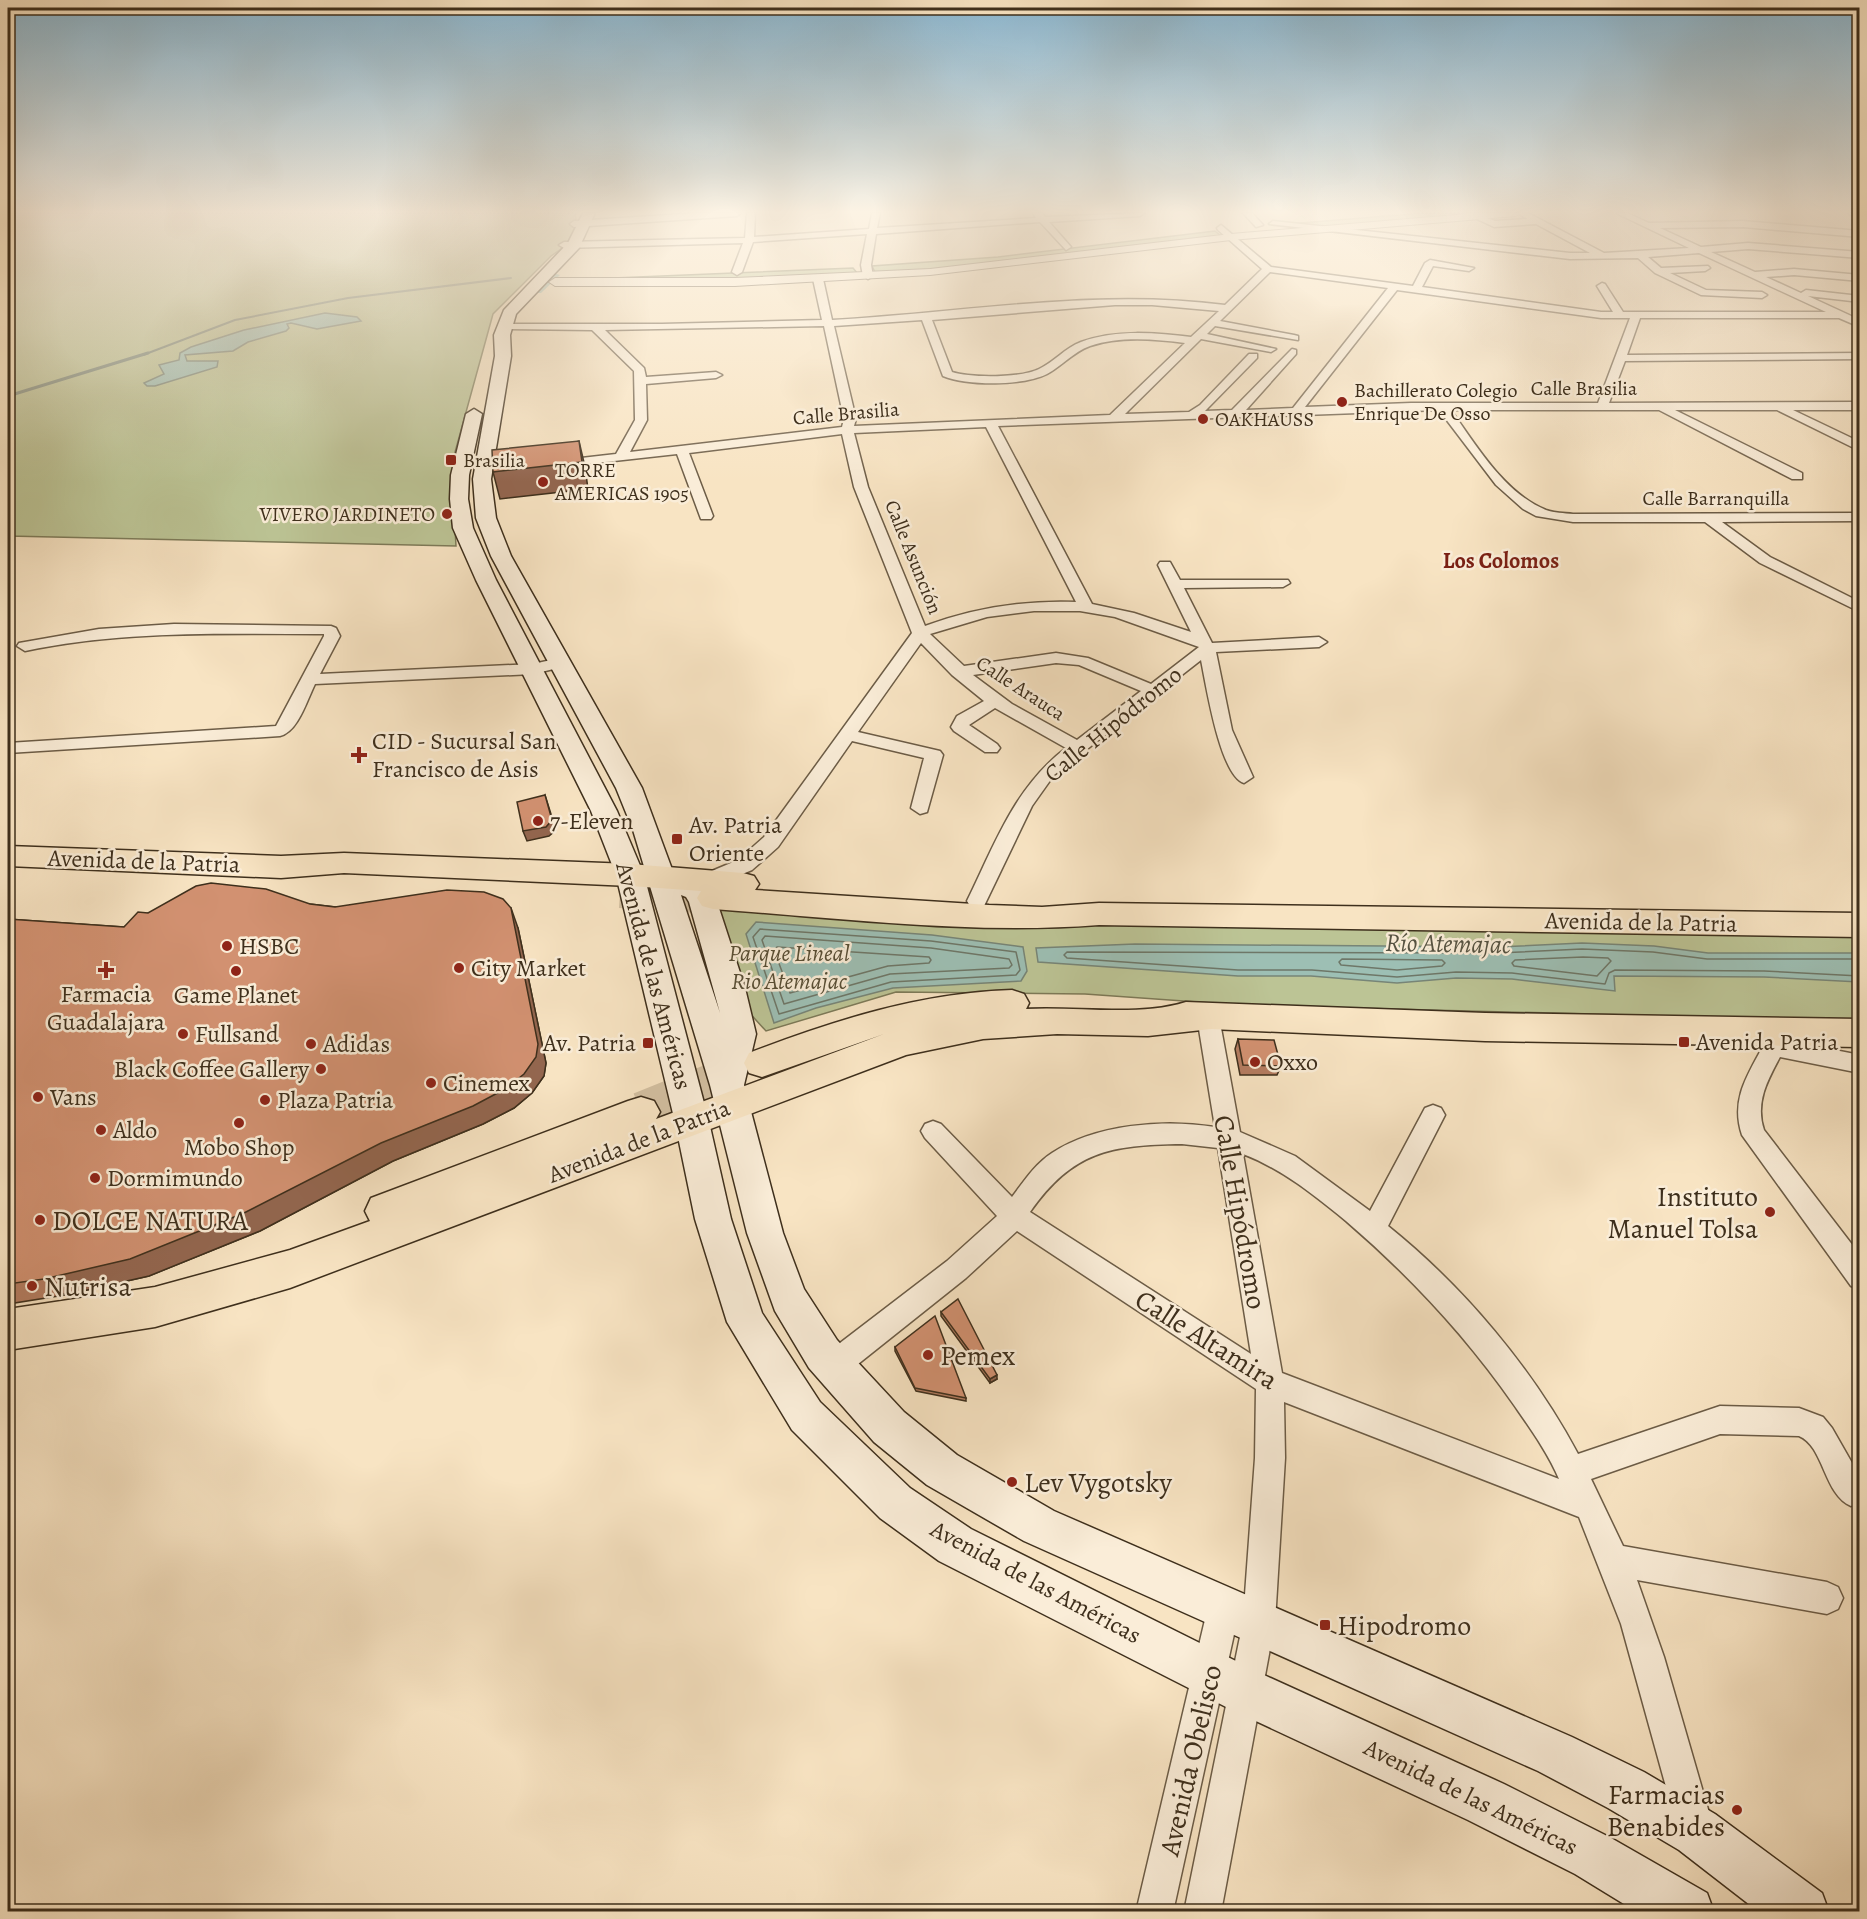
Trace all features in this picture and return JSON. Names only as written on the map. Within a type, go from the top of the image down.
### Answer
[{"type":"main road","points":[[487,346],[500,313],[514,303]]},
{"type":"main road","points":[[504,326],[523,313],[531,303]]},
{"type":"main road","name":"Avenida de las Américas","points":[[504,326],[485,494],[486,518],[501,556],[629,788],[662,878]]},
{"type":"main road","name":"Avenida de las Américas","points":[[477,398],[459,479],[462,519],[470,547],[604,811],[692,1122],[713,1219],[746,1322],[806,1416],[895,1503],[955,1545],[1229,1683],[1486,1802],[1593,1856],[1688,1911]]},
{"type":"main road","points":[[459,479],[485,494]]},
{"type":"main road","name":"Avenida de la Patria","points":[[8,855],[281,867],[337,877],[625,884],[662,878],[710,890],[989,916],[1042,918],[1099,914],[1860,925]]},
{"type":"main road","points":[[662,878],[698,890],[730,988],[740,1034],[729,1095],[776,1267],[788,1298],[805,1328],[833,1366],[889,1427],[942,1470],[972,1490],[1039,1527],[1555,1754],[1626,1790],[1697,1832],[1803,1911]]},
{"type":"main road","name":"Avenida de la Patria","points":[[710,890],[977,901],[1043,906],[1099,914]]},
{"type":"main road","name":"Avenida de la Patria","points":[[762,1063],[823,1038],[905,1013],[962,1005],[1020,1003],[1208,1017],[1761,1039],[1860,1033]]},
{"type":"main road","name":"Avenida de la Patria","points":[[8,1330],[79,1321],[155,1307],[290,1269],[692,1122],[729,1095],[939,1033],[983,1025],[1025,1022],[1148,1022],[1208,1017]]},
{"type":"main road","name":"Avenida de la Patria","points":[[79,1321],[258,1260],[641,1112]]},
{"type":"street","name":"Calle Asunción","points":[[710,890],[745,865],[771,842],[920,633],[861,487],[847,430],[850,419],[823,303]]},
{"type":"street","points":[[504,326],[596,328],[827,322],[926,317],[1086,303]]},
{"type":"street","points":[[1180,303],[1228,309]]},
{"type":"street","points":[[1114,418],[1234,303]]},
{"type":"street","points":[[1297,410],[1382,303]]},
{"type":"street","points":[[1518,303],[1636,316],[1839,315]]},
{"type":"street","points":[[1612,303],[1620,315]]},
{"type":"street","points":[[1811,303],[1860,324]]},
{"type":"street","points":[[1602,407],[1636,316]]},
{"type":"street","points":[[926,317],[926,331],[947,374],[959,378],[1035,375],[1070,350],[1101,340],[1150,337],[1198,339],[1271,349]]},
{"type":"street","points":[[1214,323],[1294,338]]},
{"type":"street","points":[[596,328],[640,370],[641,420],[621,457]]},
{"type":"street","points":[[1237,412],[1292,352]]},
{"type":"street","points":[[1193,414],[1204,407],[1253,356]]},
{"type":"street","points":[[1620,358],[1860,356]]},
{"type":"street","points":[[641,381],[716,375]]},
{"type":"street","name":"Calle Brasilia","points":[[541,466],[847,430],[990,423],[1297,410],[1860,406]]},
{"type":"street","points":[[1661,407],[1797,476]]},
{"type":"street","points":[[1777,407],[1860,447]]},
{"type":"street","name":"Calle Barranquilla","points":[[1443,408],[1490,470],[1531,509],[1540,513],[1573,518],[1860,517]]},
{"type":"street","points":[[990,423],[1086,607]]},
{"type":"street","points":[[681,450],[706,516]]},
{"type":"street","points":[[459,479],[489,472]]},
{"type":"street","points":[[1707,518],[1765,560],[1859,607]]},
{"type":"street","points":[[1165,565],[1205,645],[1222,730],[1244,777]]},
{"type":"street","points":[[1175,584],[1282,582]]},
{"type":"street","points":[[920,633],[952,621],[1007,609],[1037,606],[1086,607],[1136,619],[1205,645],[1319,642]]},
{"type":"street","points":[[8,747],[272,734],[285,727],[310,674],[332,636],[332,631],[326,629],[131,631],[68,635],[25,646]]},
{"type":"street","name":"Calle Arauca","points":[[920,633],[958,672],[995,701],[1078,748]]},
{"type":"street","name":"Calle Hipódromo","points":[[977,901],[1023,806],[1048,771],[1152,690],[1205,645]]},
{"type":"street","points":[[403,670],[505,657],[560,663]]},
{"type":"street","points":[[310,674],[403,670],[527,658]]},
{"type":"street","points":[[958,672],[1056,658],[1082,661],[1152,690]]},
{"type":"street","points":[[991,748],[960,727],[963,720],[995,701]]},
{"type":"street","points":[[846,735],[934,755],[920,808]]},
{"type":"street","name":"Calle Hipódromo","points":[[1208,1017],[1270,1382],[1270,1470],[1242,1615]]},
{"type":"street","points":[[1860,1064],[1761,1039],[1747,1120],[1754,1135],[1860,1277]]},
{"type":"street","points":[[1374,1228],[1433,1115]]},
{"type":"street","name":"Calle Altamira","points":[[933,1131],[1014,1215],[1270,1382],[1589,1506]]},
{"type":"street","points":[[833,1366],[998,1234],[1046,1171],[1070,1154],[1103,1142],[1142,1135],[1229,1139],[1275,1157],[1374,1228],[1446,1297],[1501,1362],[1536,1409],[1589,1506],[1614,1560],[1648,1660],[1697,1832]]},
{"type":"street","points":[[1570,1471],[1720,1420],[1798,1422],[1813,1427],[1822,1438],[1851,1491]]},
{"type":"street","points":[[1614,1560],[1827,1598]]},
{"type":"street","name":"Avenida Obelisco","points":[[1202,1911],[1229,1683],[1242,1615]]},
{"type":"street","name":"Avenida Obelisco","points":[[1154,1911],[1229,1683]]},
{"type":"green space","points":[[8,303],[504,303],[493,314],[455,452],[453,495],[456,546],[8,536]]},
{"type":"green space","name":"Parque Lineal Rio Atemajac","points":[[719,909],[1859,934],[1859,1021],[1240,1005],[1085,994],[896,992],[766,1031],[744,1007]]},
{"type":"water","points":[[325,313],[357,317],[361,321],[317,329],[287,324],[289,328],[286,331],[248,342],[233,351],[185,355],[187,361],[218,361],[217,367],[155,386],[147,386],[144,383],[164,374],[159,365],[179,360],[180,353],[191,347],[244,330]]},
{"type":"water","points":[[756,922],[932,935],[1023,947],[1027,971],[1021,981],[893,988],[816,1008],[774,1023],[746,934]]},
{"type":"water","points":[[1582,943],[1654,946],[1708,953],[1859,953],[1859,982],[1764,977],[1614,976],[1615,991],[1512,979],[1456,978],[1397,983],[1311,976],[1238,976],[1038,962],[1036,948],[1135,944],[1498,947]]},
{"type":"building","points":[[579,441],[582,462],[493,472],[492,450]]},
{"type":"building","name":"7-Eleven","points":[[545,795],[552,820],[546,827],[523,831],[517,802]]},
{"type":"building","name":"Plaza Patria","points":[[211,883],[266,889],[310,904],[335,907],[447,890],[484,892],[503,899],[511,908],[538,1044],[536,1057],[524,1074],[505,1089],[473,1106],[381,1143],[244,1213],[130,1259],[44,1279],[8,1284],[8,919],[124,927],[138,912],[148,913],[196,886]]},
{"type":"building","points":[[1238,1039],[1274,1040],[1281,1066],[1243,1065]]},
{"type":"building","points":[[958,1299],[997,1375],[990,1379],[941,1312]]},
{"type":"building","name":"Pemex","points":[[935,1316],[966,1398],[915,1388],[895,1347]]},
{"type":"waterway","points":[[143,355],[235,320],[325,303]]},
{"type":"waterway","points":[[8,396],[148,353]]},
{"type":"tunnel","points":[[620,892],[713,898]]},
{"type":"tunnel","points":[[641,1112],[751,1068]]},
{"type":"place","name":"Bachillerato Colegio Enrique De Osso","points":[[1342,402]]},
{"type":"place","name":"OAKHAUSS","points":[[1203,419]]},
{"type":"place","name":"Brasilia","points":[[451,460]]},
{"type":"place","name":"TORRE AMERICAS 1905","points":[[543,482]]},
{"type":"place","name":"VIVERO JARDINETO","points":[[447,514]]},
{"type":"place","name":"CID - Sucursal San Francisco de Asis","points":[[359,755]]},
{"type":"place","name":"7-Eleven","points":[[538,821]]},
{"type":"place","name":"Av. Patria Oriente","points":[[677,839]]},
{"type":"place","name":"HSBC","points":[[227,946]]},
{"type":"place","name":"City Market","points":[[459,968]]},
{"type":"place","name":"Farmacia Guadalajara","points":[[106,970]]},
{"type":"place","name":"Game Planet","points":[[236,971]]},
{"type":"place","name":"Fullsand","points":[[183,1034]]},
{"type":"place","name":"Avenida Patria","points":[[1684,1042]]},
{"type":"place","name":"Av. Patria","points":[[648,1043]]},
{"type":"place","name":"Adidas","points":[[311,1044]]},
{"type":"place","name":"Oxxo","points":[[1255,1062]]},
{"type":"place","name":"Black Coffee Gallery","points":[[321,1069]]},
{"type":"place","name":"Cinemex","points":[[431,1083]]},
{"type":"place","name":"Vans","points":[[38,1097]]},
{"type":"place","name":"Plaza Patria","points":[[265,1100]]},
{"type":"place","name":"Mobo Shop","points":[[239,1123]]},
{"type":"place","name":"Aldo","points":[[101,1130]]},
{"type":"place","name":"Dormimundo","points":[[95,1178]]},
{"type":"place","name":"Instituto Manuel Tolsa","points":[[1770,1212]]},
{"type":"place","name":"DOLCE NATURA","points":[[40,1220]]},
{"type":"place","name":"Nutrisa","points":[[32,1286]]},
{"type":"place","name":"Pemex","points":[[928,1355]]},
{"type":"place","name":"Lev Vygotsky","points":[[1012,1482]]},
{"type":"place","name":"Hipodromo","points":[[1325,1625]]},
{"type":"place","name":"Farmacias Benabides","points":[[1737,1810]]},
{"type":"district","name":"Los Colomos","points":[[1501,560]]},
{"type":"water label","name":"Río Atemajac","points":[[1448,943]]}]
